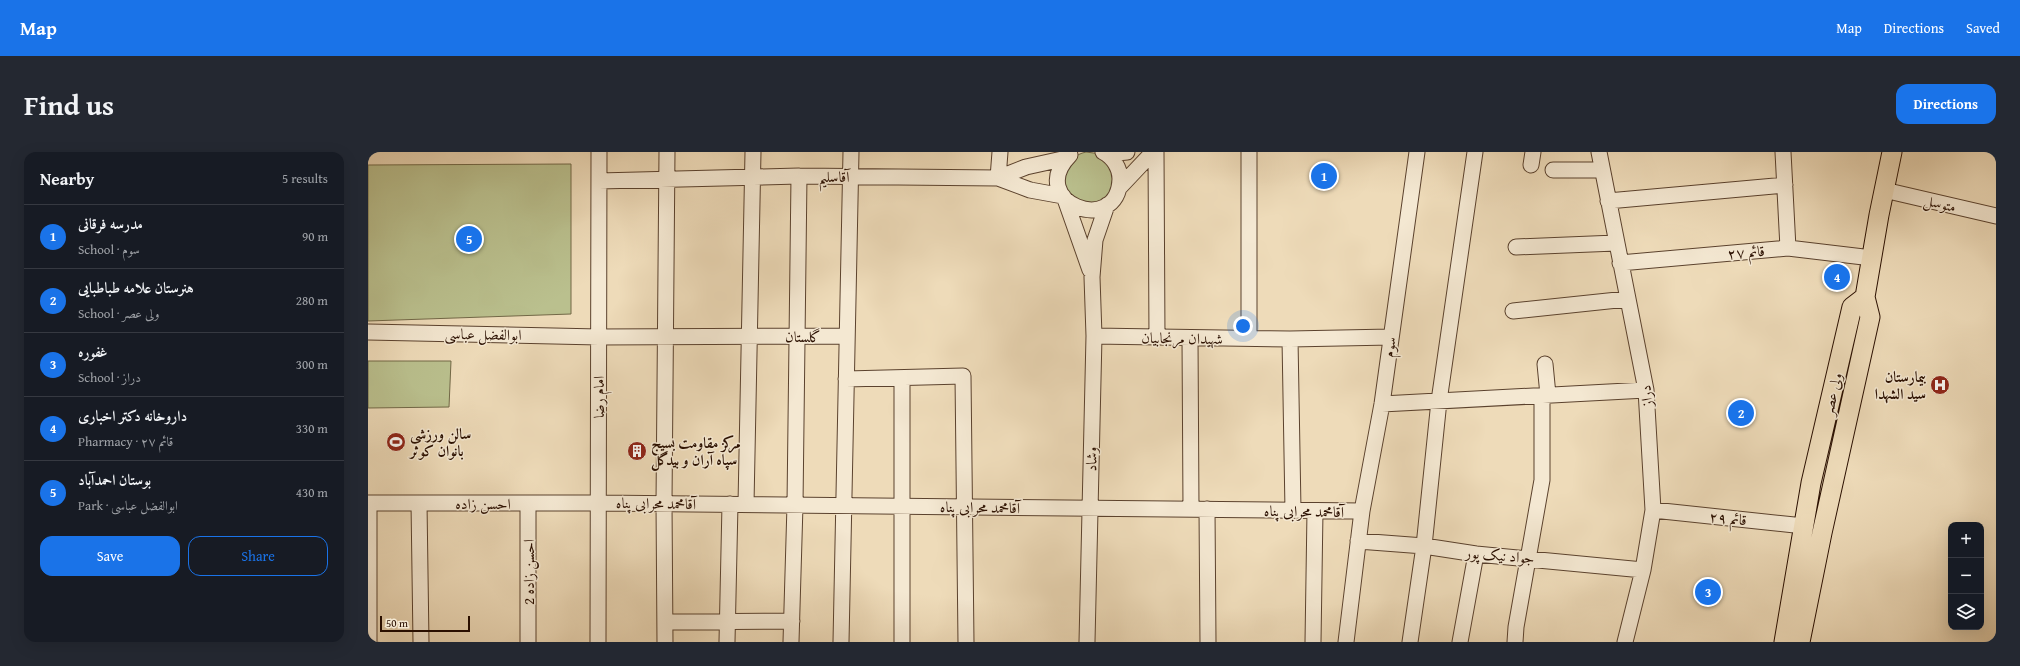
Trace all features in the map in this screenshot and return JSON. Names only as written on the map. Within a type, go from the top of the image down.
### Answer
[{"type":"main road","points":[[1800,642],[1820,540],[1870,317],[1865,297],[1892,152]]},
{"type":"main road","name":"ولی عصر","points":[[1784,642],[1811,483],[1852,307],[1865,297]]},
{"type":"street","name":"امام رضا","points":[[598,642],[599,152]]},
{"type":"street","points":[[665,642],[664,503],[667,152]]},
{"type":"street","points":[[746,504],[754,152]]},
{"type":"street","points":[[841,642],[850,152]]},
{"type":"street","points":[[1000,152],[998,178],[1030,190],[1064,198],[1072,206],[1080,210],[1090,211],[1107,205],[1113,200],[1119,188],[1153,152]]},
{"type":"street","points":[[1105,153],[1127,152]]},
{"type":"street","points":[[1156,152],[1156,337]]},
{"type":"street","points":[[1249,338],[1250,152]]},
{"type":"street","name":"سوم","points":[[1346,642],[1362,511],[1382,404],[1417,152]]},
{"type":"street","points":[[1410,642],[1424,546],[1439,401],[1474,152]]},
{"type":"street","name":"دراز","points":[[1599,152],[1646,390],[1653,510],[1643,570],[1625,642]]},
{"type":"street","points":[[1783,152],[1788,248]]},
{"type":"street","points":[[1105,153],[1114,160],[1118,169],[1119,188]]},
{"type":"street","name":"آقاسلیم","points":[[599,182],[799,176],[998,178],[1026,167],[1071,155]]},
{"type":"street","points":[[1071,155],[1059,170],[1057,180],[1092,277]]},
{"type":"street","points":[[1553,170],[1602,170]]},
{"type":"street","points":[[791,642],[795,505],[799,176]]},
{"type":"street","points":[[1608,201],[1784,185]]},
{"type":"street","name":"متوسل","points":[[1884,190],[1996,216]]},
{"type":"street","points":[[1092,277],[1095,240],[1107,205]]},
{"type":"street","points":[[1516,247],[1616,243]]},
{"type":"street","name":"قائم ۲۷","points":[[1620,263],[1788,248],[1872,258]]},
{"type":"street","name":"وشاد","points":[[1087,642],[1094,336],[1092,277]]},
{"type":"street","points":[[1513,311],[1628,299]]},
{"type":"street","name":"ابوالفضل عباسی","points":[[368,332],[599,336]]},
{"type":"street","name":"گلستان","points":[[599,336],[847,336]]},
{"type":"street","name":"شهیدان مرنجابیان","points":[[1094,336],[1290,339],[1391,337]]},
{"type":"street","points":[[1190,338],[1191,509]]},
{"type":"street","points":[[1290,339],[1292,510]]},
{"type":"street","points":[[1516,642],[1516,627],[1542,480],[1545,364]]},
{"type":"street","points":[[846,379],[963,376],[966,642]]},
{"type":"street","points":[[902,378],[902,642]]},
{"type":"street","points":[[1382,404],[1646,390]]},
{"type":"street","points":[[368,503],[370,642]]},
{"type":"street","name":"احسن زاده","points":[[368,503],[598,503]]},
{"type":"street","points":[[419,503],[421,642]]},
{"type":"street","name":"احسن زاده 2","points":[[528,503],[528,642]]},
{"type":"street","name":"آقامحمد محرابی پناه","points":[[598,503],[1362,511]]},
{"type":"street","points":[[727,642],[730,504]]},
{"type":"street","points":[[1206,509],[1208,642]]},
{"type":"street","name":"قائم ۲۹","points":[[1653,510],[1804,526]]},
{"type":"street","points":[[1313,642],[1315,511]]},
{"type":"street","name":"جواد نیک پور","points":[[1358,541],[1424,546],[1476,554],[1643,570]]},
{"type":"street","points":[[1460,642],[1476,554]]},
{"type":"street","points":[[665,622],[792,620]]},
{"type":"green space","points":[[1086,152],[1101,154],[1112,163],[1115,191],[1095,206],[1063,196],[1064,175],[1069,163],[1073,158]]},
{"type":"green space","points":[[571,164],[571,314],[368,321],[368,165]]},
{"type":"green space","points":[[368,361],[451,361],[449,407],[368,408]]},
{"type":"place","name":"مدرسه فرقانی","points":[[1324,176]]},
{"type":"place","name":"بوستان احمدآباد","points":[[469,239]]},
{"type":"place","name":"داروخانه دکتر اخباری","points":[[1837,277]]},
{"type":"place","name":"بیمارستان سید الشهدا","points":[[1940,385]]},
{"type":"place","name":"هنرستان علامه طباطبایی","points":[[1741,413]]},
{"type":"place","name":"سالن ورزشی بانوان کوثر","points":[[396,442]]},
{"type":"place","name":"مرکز مقاومت بسیج سپاه آران و بیدگل","points":[[637,451]]},
{"type":"place","name":"غفوره","points":[[1708,592]]}]
